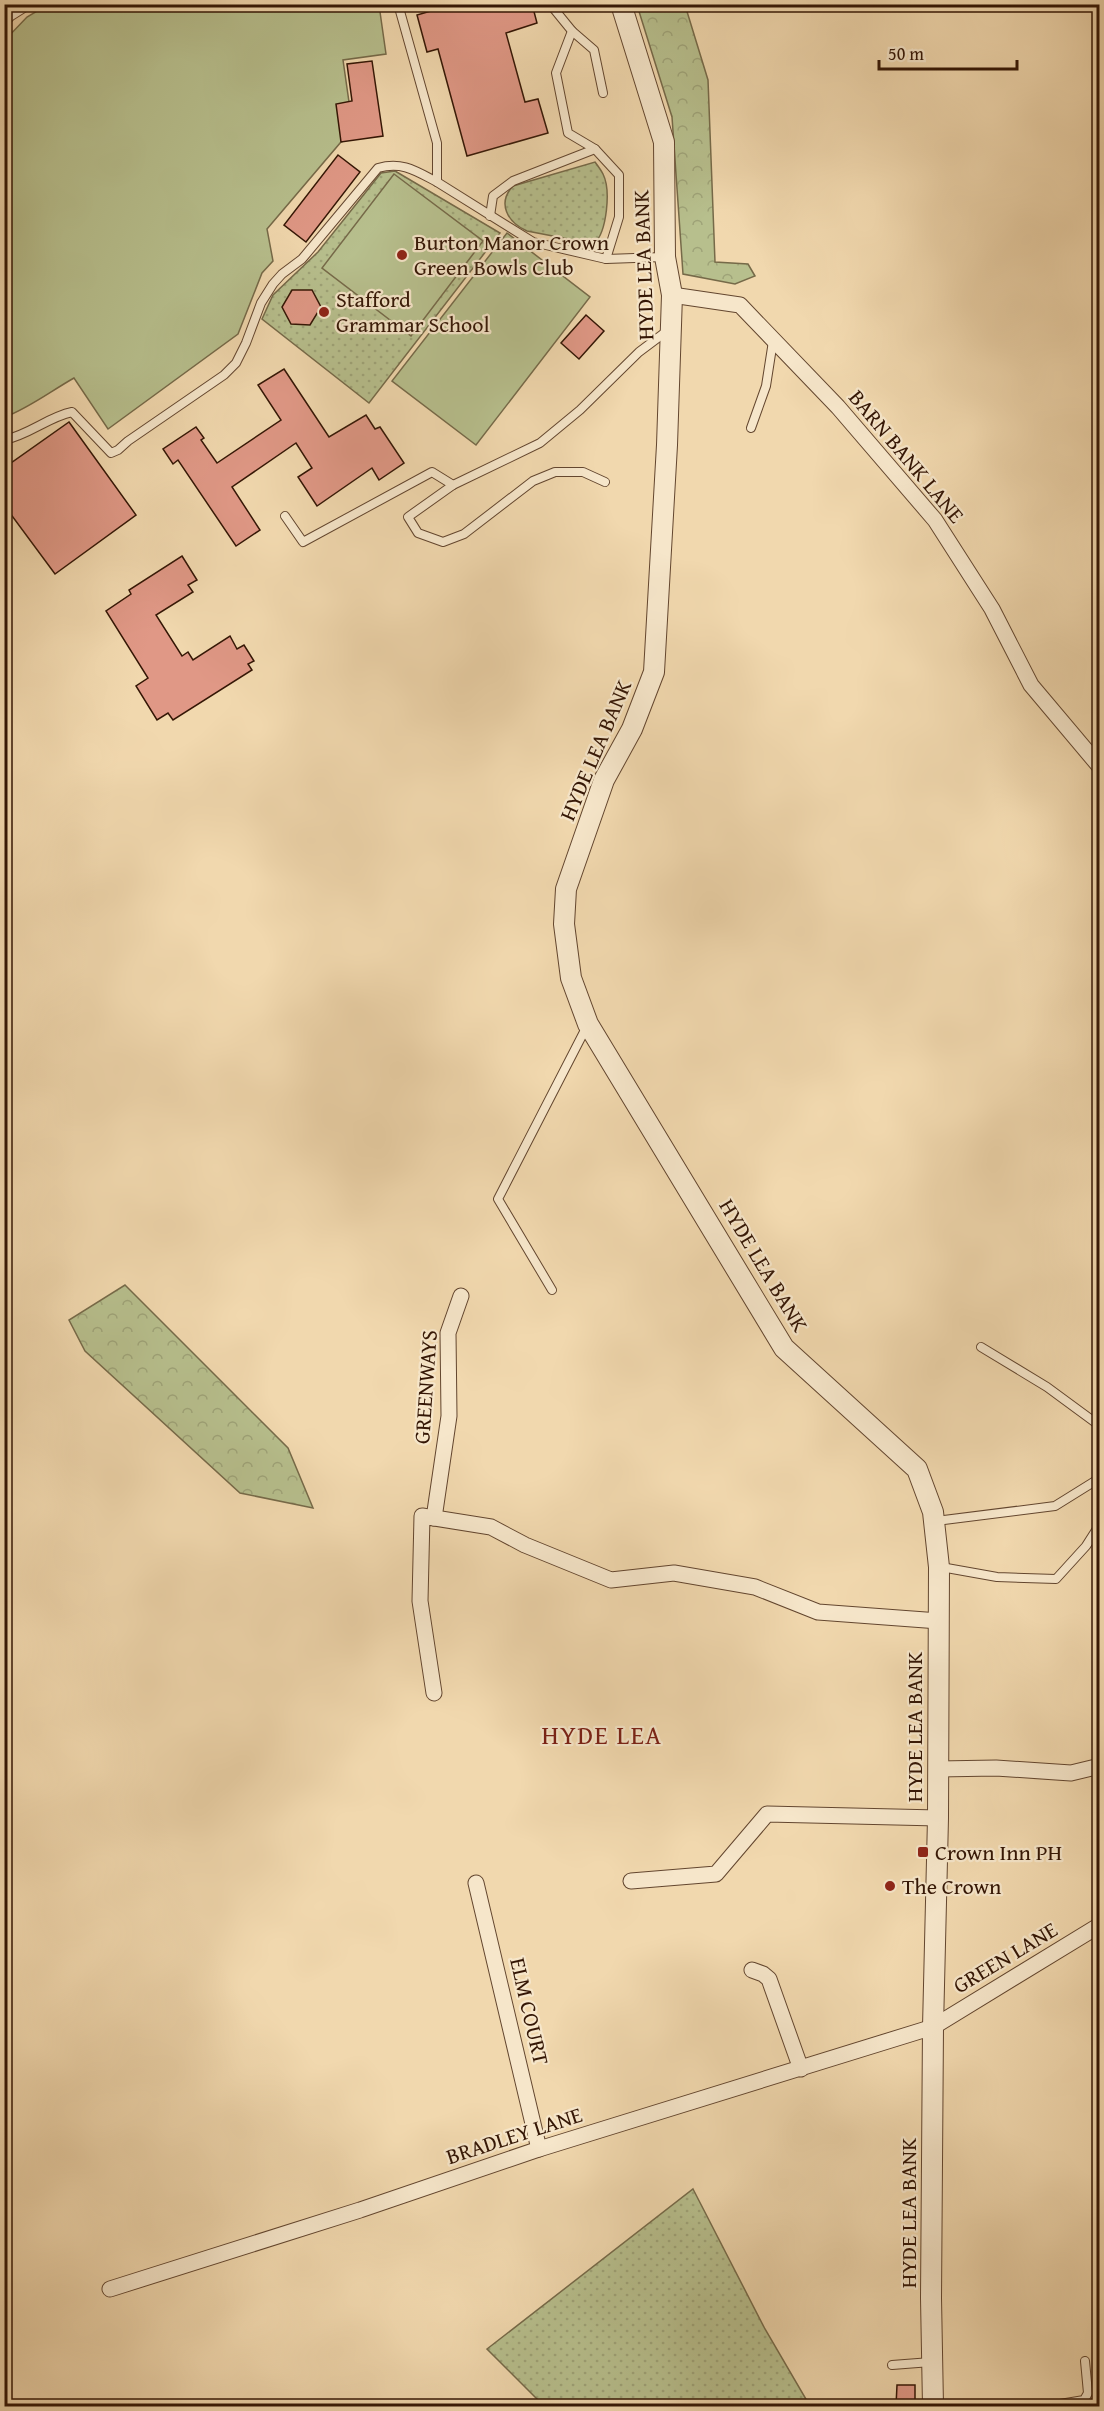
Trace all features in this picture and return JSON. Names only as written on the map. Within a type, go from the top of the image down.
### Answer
[{"type":"street","name":"HYDE LEA BANK","points":[[621,4],[664,142],[665,257],[672,295],[667,445],[654,672],[632,729],[604,780],[566,889],[564,924],[571,978],[588,1024],[784,1348],[917,1468],[933,1512],[939,1567],[938,1818],[933,2027],[933,2406]]},
{"type":"street","name":"BARN BANK LANE","points":[[672,295],[740,305],[838,407],[935,520],[992,609],[1031,685],[1100,766]]},
{"type":"street","name":"GREENWAYS","points":[[434,1693],[420,1601],[428,1517],[449,1416],[448,1333],[461,1296]]},
{"type":"street","points":[[428,1517],[492,1527],[525,1545],[611,1580],[674,1573],[755,1587],[818,1612],[939,1620]]},
{"type":"street","points":[[938,1769],[996,1768],[1071,1773],[1100,1766]]},
{"type":"street","points":[[631,1881],[716,1874],[766,1814],[938,1818]]},
{"type":"street","name":"ELM COURT","points":[[476,1883],[539,2150]]},
{"type":"street","name":"GREEN LANE","points":[[933,2027],[1100,1925]]},
{"type":"street","points":[[752,1970],[769,1979],[801,2069]]},
{"type":"street","name":"BRADLEY LANE","points":[[110,2289],[360,2210],[539,2150],[933,2027]]},
{"type":"lane","points":[[4,23],[30,4]]},
{"type":"lane","points":[[398,4],[437,143],[437,182]]},
{"type":"lane","points":[[550,4],[572,31],[594,50],[603,93]]},
{"type":"lane","points":[[572,31],[556,73],[568,133],[595,149],[619,176],[620,218],[606,259]]},
{"type":"lane","points":[[490,216],[493,196],[513,181],[595,149]]},
{"type":"lane","points":[[4,440],[15,438],[58,415],[72,412],[111,453],[224,375],[236,363],[246,344],[261,303],[273,284],[302,259],[378,168],[391,164],[408,166],[437,182],[532,242],[606,259],[665,257]]},
{"type":"lane","points":[[605,482],[583,472],[555,472],[533,481],[464,534],[443,542],[418,533],[408,517],[453,485],[540,443],[580,410],[639,352],[671,328]]},
{"type":"lane","points":[[751,428],[766,386],[774,340]]},
{"type":"lane","points":[[285,516],[303,542],[432,472],[453,485]]},
{"type":"lane","points":[[552,1290],[498,1199],[588,1024]]},
{"type":"lane","points":[[981,1347],[1047,1387],[1100,1426]]},
{"type":"lane","points":[[934,1521],[1055,1506],[1100,1478]]},
{"type":"lane","points":[[939,1567],[997,1577],[1056,1579],[1086,1546],[1100,1524]]},
{"type":"lane","points":[[892,2365],[933,2361]]},
{"type":"lane","points":[[1048,2406],[1084,2400],[1088,2393],[1085,2361]]},
{"type":"green space","points":[[47,5],[379,5],[386,54],[343,60],[354,137],[341,142],[267,229],[273,261],[262,273],[238,334],[108,429],[74,378],[5,417],[5,40],[27,17]]},
{"type":"green space","points":[[637,5],[685,5],[708,80],[715,262],[748,264],[755,276],[735,284],[683,274],[672,117]]},
{"type":"green space","points":[[595,162],[605,181],[607,200],[605,221],[594,244],[527,231],[514,223],[506,212],[506,199],[513,186]]},
{"type":"green space","points":[[395,171],[500,233],[369,403],[262,319],[273,295],[318,252],[381,173]]},
{"type":"green space","name":"Burton Manor Crown Green Bowls Club","points":[[394,174],[483,241],[411,336],[322,268]]},
{"type":"green space","points":[[507,233],[590,297],[476,445],[392,381]]},
{"type":"green space","points":[[125,1285],[288,1448],[313,1508],[240,1493],[85,1351],[69,1320]]},
{"type":"green space","points":[[693,2189],[765,2329],[810,2406],[544,2406],[487,2349]]},
{"type":"building","points":[[455,4],[532,4],[537,23],[506,33],[525,102],[538,99],[548,133],[467,156],[438,49],[427,52],[417,15]]},
{"type":"building","points":[[372,61],[383,136],[341,142],[336,104],[352,101],[347,64]]},
{"type":"building","points":[[338,155],[360,172],[306,242],[284,225]]},
{"type":"building","points":[[292,290],[312,290],[321,307],[310,325],[291,324],[282,307]]},
{"type":"building","points":[[586,315],[604,331],[579,359],[561,343]]},
{"type":"building","points":[[284,369],[329,437],[366,415],[375,429],[380,427],[404,463],[379,480],[372,468],[317,506],[298,477],[312,468],[296,443],[232,487],[260,530],[236,546],[178,460],[173,464],[163,449],[196,427],[204,438],[201,440],[217,463],[281,420],[258,385]]},
{"type":"building","points":[[69,422],[136,515],[55,574],[4,505],[4,468]]},
{"type":"building","points":[[182,556],[197,580],[188,585],[193,592],[156,615],[182,656],[188,652],[193,660],[230,636],[237,649],[244,645],[254,661],[248,664],[252,670],[173,720],[168,713],[157,720],[136,686],[148,678],[106,611],[131,594],[129,590]]},
{"type":"building","points":[[897,2385],[915,2385],[915,2406],[896,2406]]},
{"type":"place","name":"Burton Manor Crown Green Bowls Club","points":[[402,255]]},
{"type":"place","name":"Stafford Grammar School","points":[[324,312]]},
{"type":"place","name":"Crown Inn PH","points":[[923,1852]]},
{"type":"place","name":"The Crown","points":[[890,1886]]},
{"type":"district","name":"HYDE LEA","points":[[602,1735]]}]
